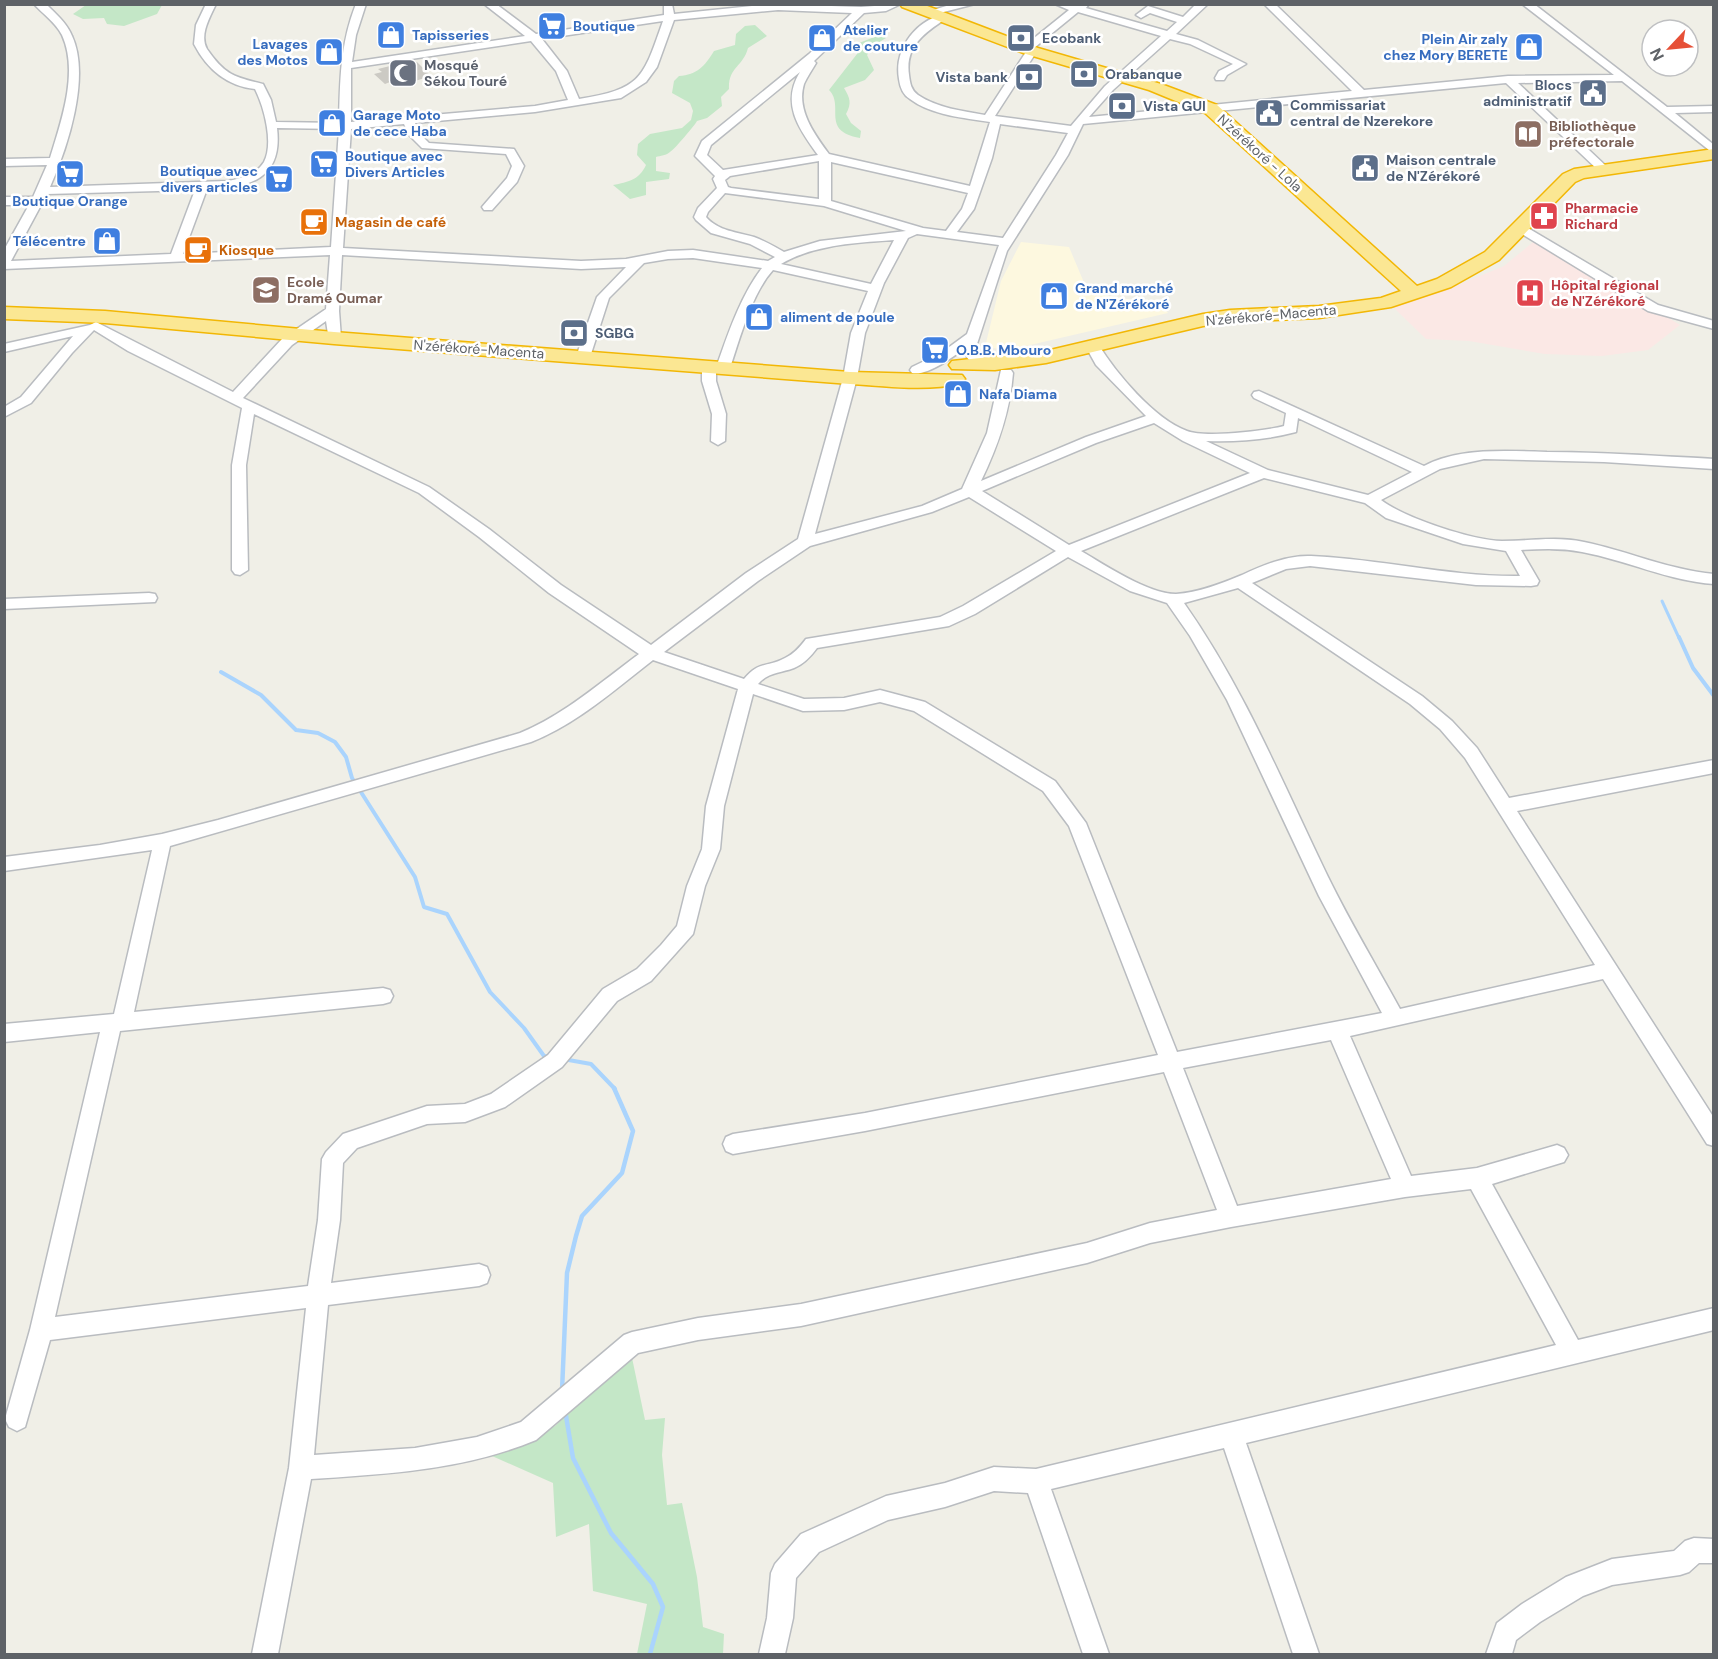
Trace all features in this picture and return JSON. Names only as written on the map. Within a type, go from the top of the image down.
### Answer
[{"type":"highway","name":"N'zérékoré - Lola","points":[[907,4],[1029,50],[1183,96],[1211,109],[1414,293]]},
{"type":"highway","name":"N'zérékoré-Macenta","points":[[4,312],[100,321],[301,332],[913,381],[956,372],[1000,368],[1067,357],[1093,347],[1203,320],[1230,316],[1319,312],[1384,303],[1444,283],[1492,256],[1569,178],[1602,168],[1713,153]]},
{"type":"highway","points":[[4,306],[100,321]]},
{"type":"highway","points":[[850,375],[917,370],[956,372]]},
{"type":"street","points":[[39,4],[68,37],[73,59],[73,83],[55,161],[4,263],[336,251],[581,265],[693,254],[770,265],[876,289]]},
{"type":"street","points":[[4,201],[39,196],[238,183],[259,173],[273,156],[272,125],[264,95],[259,86],[239,83],[231,79],[202,51],[198,36],[211,4]]},
{"type":"street","points":[[335,335],[332,311],[345,126],[345,66],[350,32],[361,4]]},
{"type":"street","points":[[489,4],[546,48],[563,72],[575,104]]},
{"type":"street","points":[[272,125],[345,126],[575,104],[617,96],[642,80],[652,67],[670,17],[667,4]]},
{"type":"street","points":[[345,66],[670,17],[778,7],[861,10],[886,8],[896,4]]},
{"type":"street","points":[[970,4],[934,15],[915,36],[902,59],[904,83],[910,94],[933,108],[992,118],[1076,126],[1211,109],[1508,79],[1624,78]]},
{"type":"street","points":[[1060,4],[1081,7],[1211,48],[1241,64],[1222,73],[1220,78]]},
{"type":"street","points":[[969,490],[989,449],[999,419],[1000,368],[981,362],[971,355],[972,336],[1006,242],[1062,155],[1076,126],[1122,77],[1203,4]]},
{"type":"street","points":[[1269,4],[1361,93]]},
{"type":"street","points":[[1527,4],[1665,110],[1713,153]]},
{"type":"street","points":[[949,235],[968,209],[975,191],[992,118],[1029,50],[1081,7]]},
{"type":"street","points":[[1141,15],[1148,9],[1185,21]]},
{"type":"street","points":[[861,10],[813,56],[703,147],[701,156],[722,182],[825,203],[922,232],[1006,242]]},
{"type":"street","points":[[813,56],[799,83],[796,101],[807,132],[825,157],[825,203]]},
{"type":"street","points":[[1508,79],[1602,168]]},
{"type":"street","points":[[1665,110],[1713,109]]},
{"type":"street","points":[[408,120],[413,133],[426,146],[510,151],[518,166],[513,179],[489,207]]},
{"type":"street","points":[[784,257],[752,241],[717,230],[703,222],[700,217],[702,211],[722,182],[825,157],[975,191]]},
{"type":"street","points":[[4,163],[55,161]]},
{"type":"street","points":[[176,257],[202,186]]},
{"type":"street","points":[[1521,228],[1653,308],[1713,325]]},
{"type":"street","points":[[718,441],[719,414],[709,381],[719,365],[746,306],[770,265],[784,257],[812,247],[922,232]]},
{"type":"street","points":[[805,542],[850,375],[858,333],[876,289],[903,235]]},
{"type":"street","points":[[584,354],[603,297],[639,261]]},
{"type":"street","points":[[240,570],[239,465],[242,401],[278,350],[332,311]]},
{"type":"street","points":[[4,348],[100,321]]},
{"type":"street","points":[[100,321],[133,348],[424,490],[484,533],[555,589],[650,653],[803,705],[844,704],[880,696],[919,706],[1049,786],[1077,823],[1231,1217]]},
{"type":"street","points":[[4,413],[26,400],[67,350],[100,321]]},
{"type":"street","points":[[917,370],[946,356],[972,336]]},
{"type":"street","points":[[1093,347],[1101,362],[1155,418],[1184,436],[1263,473],[1370,500],[1391,515],[1468,540],[1511,546],[1555,543],[1584,547],[1689,577],[1713,579]]},
{"type":"street","points":[[1259,395],[1423,471]]},
{"type":"street","points":[[1291,429],[1291,416],[1295,411]]},
{"type":"street","points":[[4,864],[100,852],[162,841],[496,748],[545,730],[575,711],[752,577],[805,542],[927,509],[1091,440],[1155,418]]},
{"type":"street","points":[[1184,436],[1236,439],[1260,437],[1291,429],[1348,436]]},
{"type":"street","points":[[1370,500],[1436,465],[1484,455],[1604,457],[1713,464]]},
{"type":"street","points":[[265,1654],[301,1468],[318,1296],[329,1220],[333,1159],[350,1141],[428,1115],[465,1113],[498,1101],[555,1061],[610,995],[644,975],[686,929],[696,886],[711,849],[715,806],[732,737],[747,686],[759,672],[790,663],[803,654],[812,643],[943,622],[969,610],[1067,550],[1263,473]]},
{"type":"street","points":[[969,490],[1067,550],[1141,590],[1173,600],[1240,582],[1290,561],[1388,568],[1483,581],[1531,581],[1511,546]]},
{"type":"street","points":[[1240,582],[1416,700],[1446,725],[1471,753],[1713,1137]]},
{"type":"street","points":[[4,604],[149,598]]},
{"type":"street","points":[[1173,600],[1220,671],[1320,882],[1395,1019]]},
{"type":"street","points":[[1505,806],[1713,766]]},
{"type":"street","points":[[16,1419],[41,1330],[158,867],[162,841]]},
{"type":"street","points":[[733,1144],[865,1122],[1395,1019],[1607,970]]},
{"type":"street","points":[[4,1033],[382,996]]},
{"type":"street","points":[[1337,1030],[1405,1187]]},
{"type":"street","points":[[301,1468],[415,1460],[477,1449],[528,1432],[632,1343],[698,1329],[823,1311],[1087,1254],[1150,1233],[1405,1187],[1477,1178],[1557,1155]]},
{"type":"street","points":[[1477,1178],[1573,1353]]},
{"type":"street","points":[[41,1330],[479,1275]]},
{"type":"street","points":[[772,1654],[780,1618],[784,1573],[810,1542],[886,1508],[945,1495],[994,1479],[1036,1481],[1713,1319]]},
{"type":"street","points":[[1231,1434],[1306,1654]]},
{"type":"street","points":[[1036,1481],[1096,1654]]},
{"type":"street","points":[[1499,1654],[1506,1632],[1531,1612],[1575,1586],[1612,1572],[1680,1563],[1695,1550],[1713,1551]]},
{"type":"shaded area","name":"Hôpital régional de N'Zérékoré","points":[[1538,238],[1680,325],[1648,350],[1602,356],[1545,354],[1469,341],[1426,339],[1392,306],[1458,285],[1504,266]]},
{"type":"shaded area","name":"Grand marché de N'Zérékoré","points":[[1021,242],[1069,247],[1088,292],[1149,303],[1158,300],[1168,313],[1009,350],[985,347],[1001,281]]},
{"type":"green space","points":[[86,5],[162,5],[157,14],[124,26],[107,24],[104,18],[83,19],[73,14]]},
{"type":"green space","points":[[755,25],[767,36],[748,48],[743,59],[733,71],[729,89],[721,97],[722,106],[707,118],[697,121],[669,153],[656,157],[656,171],[670,173],[669,179],[646,182],[646,195],[630,199],[613,185],[632,180],[643,170],[646,165],[637,155],[638,144],[650,134],[682,128],[691,120],[693,111],[690,103],[672,93],[674,81],[679,76],[691,74],[700,69],[714,51],[735,45],[736,34],[745,26]]},
{"type":"green space","points":[[882,34],[886,38],[876,44],[867,55],[874,70],[865,80],[844,88],[849,101],[846,114],[851,123],[861,131],[860,138],[848,135],[837,124],[835,103],[829,90],[857,54],[859,43]]},
{"type":"green space","points":[[631,1353],[645,1420],[665,1418],[662,1455],[667,1505],[682,1503],[697,1577],[703,1627],[724,1634],[723,1654],[637,1654],[647,1604],[593,1591],[589,1524],[556,1537],[553,1483],[492,1456],[555,1426]]},
{"type":"building","name":"Mosqué Sékou Touré","points":[[410,61],[417,62],[431,76],[396,87],[390,82],[385,84],[374,74],[382,72],[378,69]]},
{"type":"waterway","points":[[1662,601],[1679,638]]},
{"type":"waterway","points":[[1679,637],[1693,668],[1714,696]]},
{"type":"waterway","points":[[221,672],[261,695],[296,730],[318,733],[335,742],[346,757],[352,778],[415,877],[424,907],[447,914],[490,992],[524,1028],[544,1056],[550,1057]]},
{"type":"waterway","points":[[563,1059],[591,1064],[615,1089]]},
{"type":"waterway","points":[[562,1391],[567,1273],[576,1236],[582,1216],[622,1173],[633,1131],[614,1088]]},
{"type":"waterway","points":[[565,1410],[573,1458],[611,1533],[653,1584],[663,1607],[650,1654]]},
{"type":"place","name":"Boutique","points":[[552,26]]},
{"type":"place","name":"Tapisseries","points":[[391,35]]},
{"type":"place","name":"Atelier de couture","points":[[822,38]]},
{"type":"place","name":"Ecobank","points":[[1021,38]]},
{"type":"place","name":"Plein Air zaly chez Mory BERETE","points":[[1529,47]]},
{"type":"place","name":"Lavages des Motos","points":[[329,52]]},
{"type":"place","name":"Mosqué Sékou Touré","points":[[403,73]]},
{"type":"place","name":"Orabanque","points":[[1084,74]]},
{"type":"place","name":"Vista bank","points":[[1029,77]]},
{"type":"place","name":"Blocs administratif","points":[[1593,93]]},
{"type":"place","name":"Vista GUI","points":[[1122,106]]},
{"type":"place","name":"Commissariat central de Nzerekore","points":[[1269,113]]},
{"type":"place","name":"Garage Moto de cece Haba","points":[[332,123]]},
{"type":"place","name":"Bibliothèque préfectorale","points":[[1528,134]]},
{"type":"place","name":"Boutique avec Divers Articles","points":[[324,164]]},
{"type":"place","name":"Maison centrale de N'Zérékoré","points":[[1365,168]]},
{"type":"place","name":"Boutique Orange","points":[[70,174]]},
{"type":"place","name":"Boutique avec divers articles","points":[[279,179]]},
{"type":"place","name":"Pharmacie Richard","points":[[1544,216]]},
{"type":"place","name":"Magasin de café","points":[[314,222]]},
{"type":"place","name":"Télécentre","points":[[107,241]]},
{"type":"place","name":"Kiosque","points":[[198,250]]},
{"type":"place","name":"Ecole Dramé Oumar","points":[[266,290]]},
{"type":"place","name":"Hôpital régional de N'Zérékoré","points":[[1530,293]]},
{"type":"place","name":"Grand marché de N'Zérékoré","points":[[1054,296]]},
{"type":"place","name":"aliment de poule","points":[[759,317]]},
{"type":"place","name":"SGBG","points":[[574,333]]},
{"type":"place","name":"O.B.B. Mbouro","points":[[935,350]]},
{"type":"place","name":"Nafa Diama","points":[[958,394]]}]
